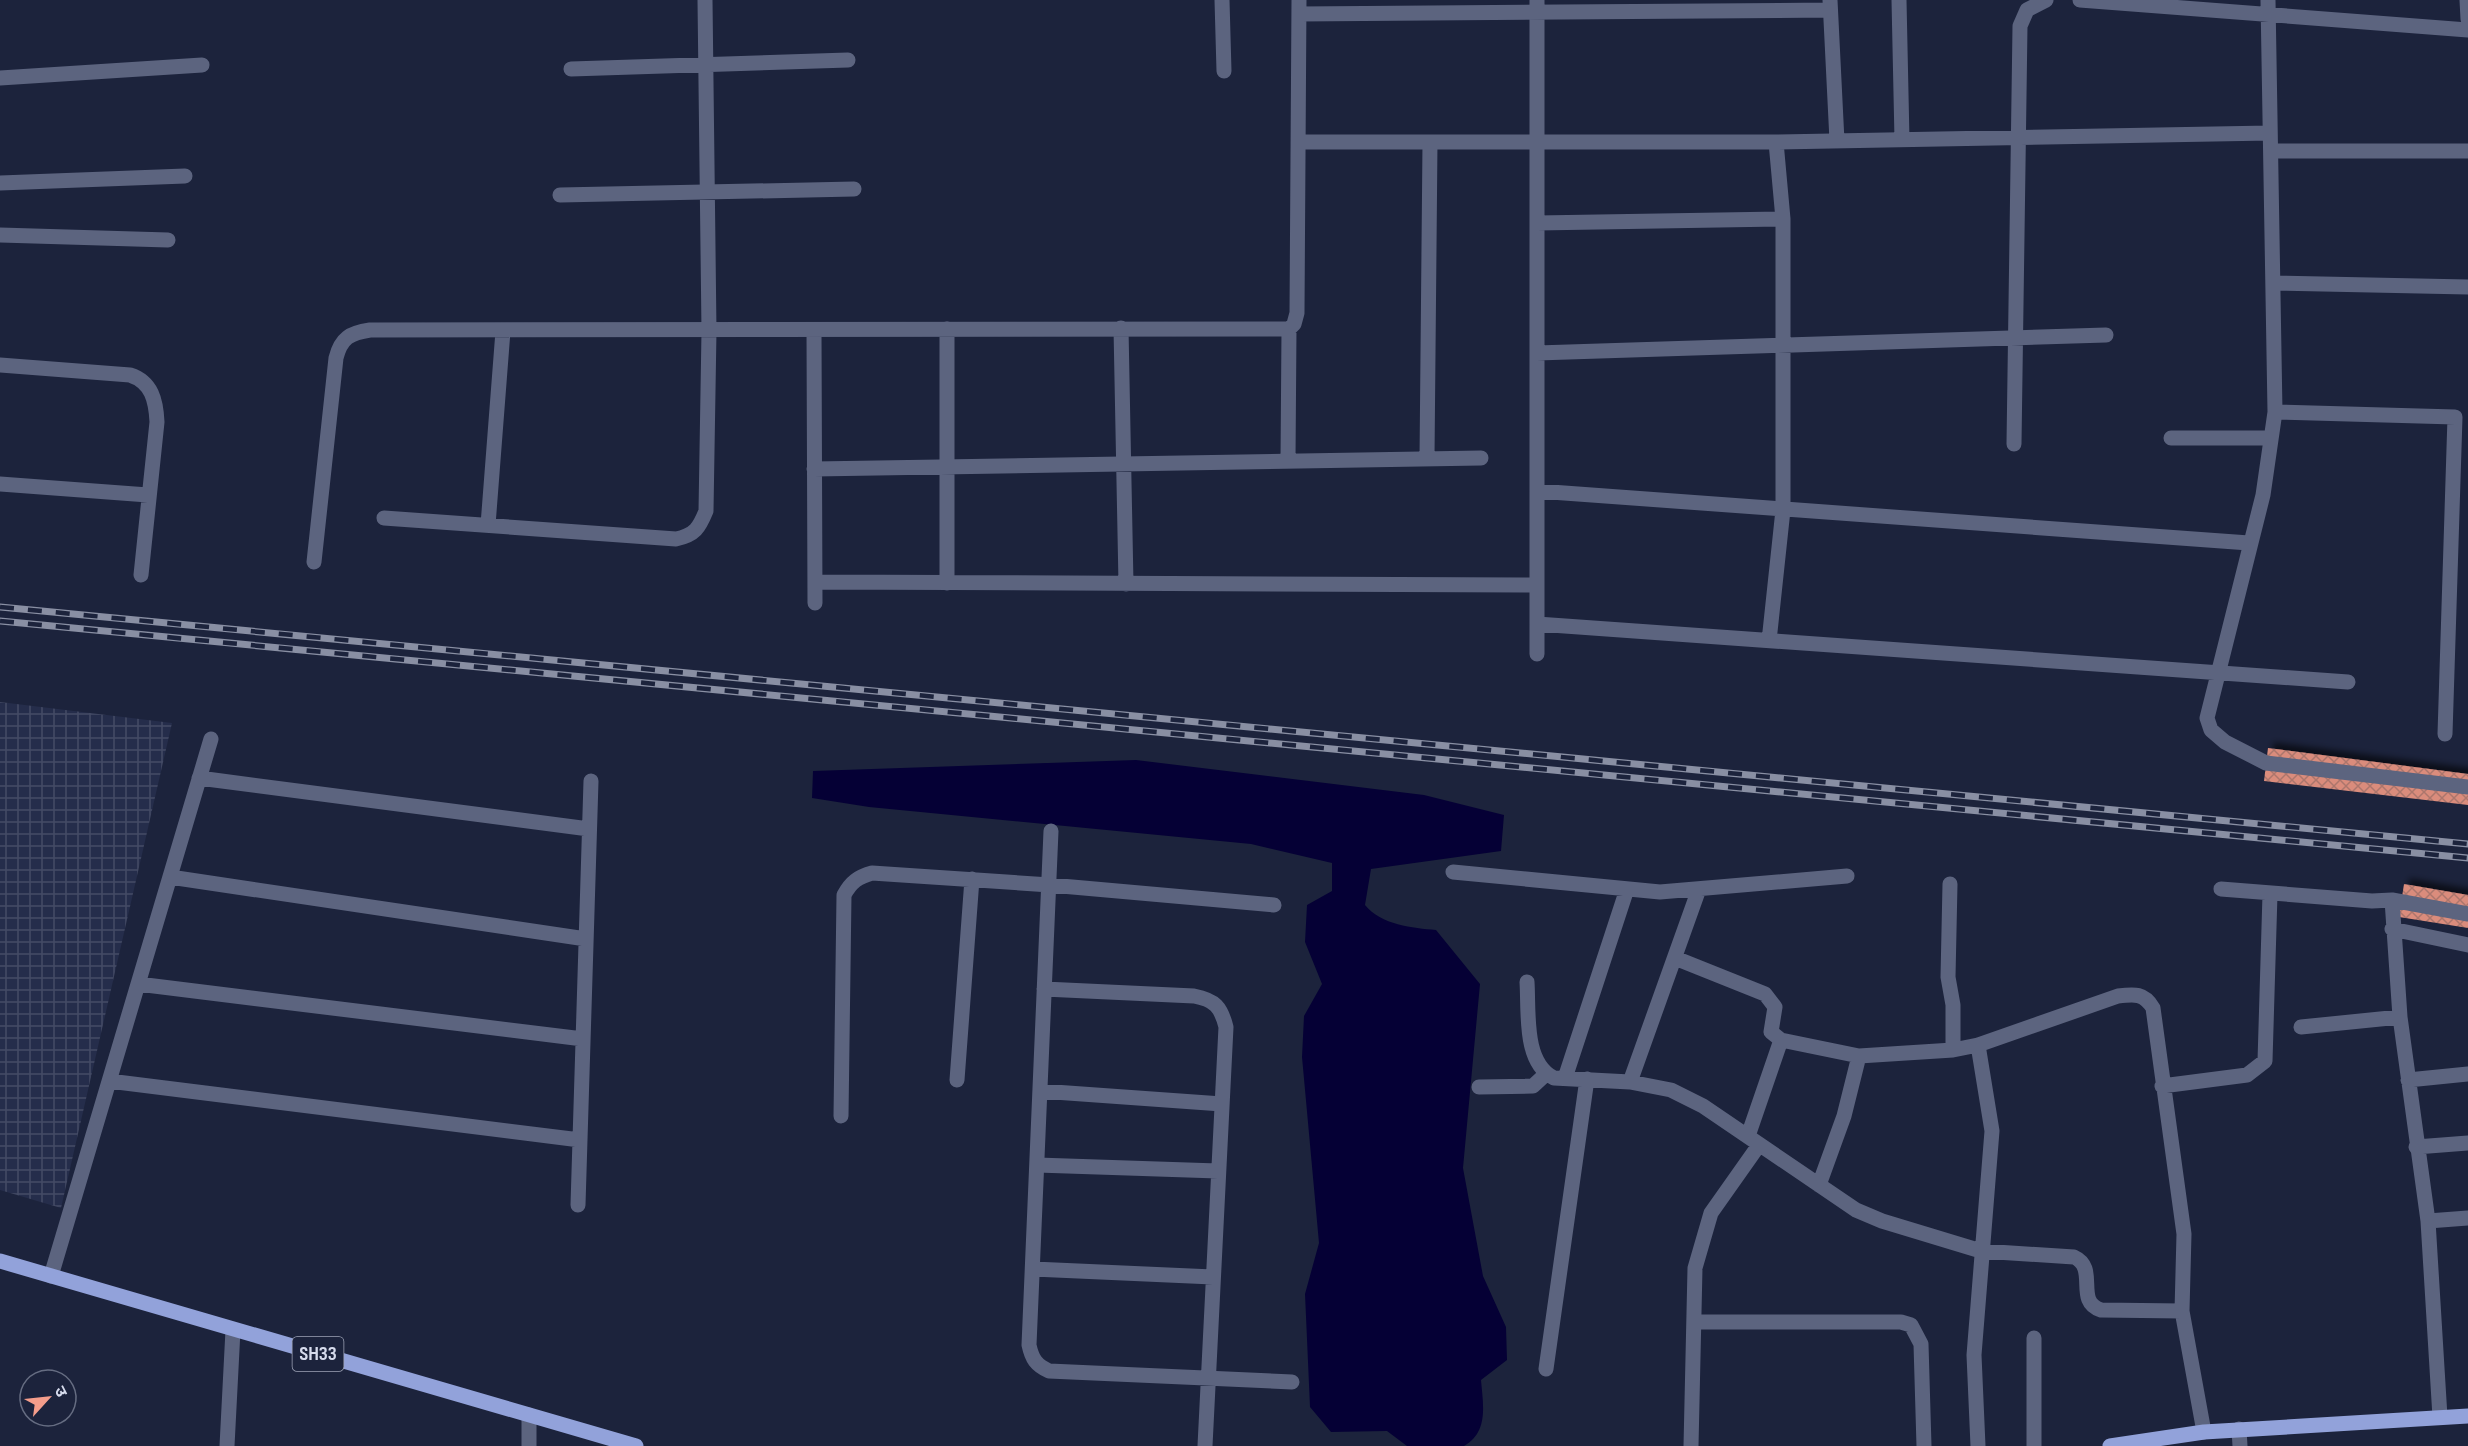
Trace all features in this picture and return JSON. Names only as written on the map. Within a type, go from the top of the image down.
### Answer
[{"type":"main road","name":"SH33","points":[[0,1262],[636,1446]]},
{"type":"main road","points":[[2110,1446],[2204,1432],[2468,1416]]},
{"type":"street","points":[[384,518],[676,539],[690,536],[700,528],[706,511],[708,332],[705,0]]},
{"type":"street","points":[[1222,0],[1224,71]]},
{"type":"street","points":[[1899,0],[1902,140]]},
{"type":"street","points":[[2014,444],[2020,26],[2027,10],[2046,0]]},
{"type":"street","points":[[2080,0],[2268,8],[2468,30]]},
{"type":"street","points":[[2467,0],[2468,20]]},
{"type":"street","points":[[1537,5],[1537,654]]},
{"type":"street","points":[[315,562],[336,358],[340,343],[352,333],[370,330],[708,332],[1289,328],[1294,324],[1297,313],[1299,7],[1830,5],[1838,141]]},
{"type":"street","points":[[2268,8],[2275,412],[2263,495],[2249,543],[2207,718],[2211,730],[2225,742],[2266,763],[2468,787]]},
{"type":"street","points":[[571,69],[848,60]]},
{"type":"street","points":[[0,78],[202,66]]},
{"type":"street","points":[[1298,142],[1776,142],[2270,132]]},
{"type":"street","points":[[1427,459],[1430,142]]},
{"type":"street","points":[[1769,641],[1783,510],[1783,219],[1776,142]]},
{"type":"street","points":[[2271,151],[2468,151]]},
{"type":"street","points":[[0,183],[185,176]]},
{"type":"street","points":[[560,195],[854,189]]},
{"type":"street","points":[[1538,223],[1783,219]]},
{"type":"street","points":[[0,235],[168,240]]},
{"type":"street","points":[[2273,283],[2468,287]]},
{"type":"street","points":[[1121,328],[1126,584]]},
{"type":"street","points":[[1288,460],[1289,328]]},
{"type":"street","points":[[947,329],[947,583]]},
{"type":"street","points":[[814,330],[815,603]]},
{"type":"street","points":[[488,525],[503,331]]},
{"type":"street","points":[[1538,353],[2106,335]]},
{"type":"street","points":[[0,365],[130,375],[141,379],[150,390],[156,405],[157,422],[141,575]]},
{"type":"street","points":[[2275,412],[2461,414],[2460,547],[2445,734]]},
{"type":"street","points":[[2171,438],[2271,438]]},
{"type":"street","points":[[814,470],[1481,458]]},
{"type":"street","points":[[0,484],[148,495]]},
{"type":"street","points":[[1537,491],[2249,543]]},
{"type":"street","points":[[815,582],[1537,585]]},
{"type":"street","points":[[1537,624],[2348,682]]},
{"type":"street","points":[[51,1276],[211,739]]},
{"type":"street","points":[[199,778],[590,830]]},
{"type":"street","points":[[578,1205],[591,781]]},
{"type":"street","points":[[1051,831],[1029,1345],[1032,1357],[1038,1365],[1049,1371],[1208,1380],[1292,1382]]},
{"type":"street","points":[[1453,872],[1660,892],[1847,876]]},
{"type":"street","points":[[841,1116],[844,895],[850,885],[860,876],[872,873],[972,879],[1274,905]]},
{"type":"street","points":[[170,877],[586,939]]},
{"type":"street","points":[[957,1080],[972,879]]},
{"type":"street","points":[[1950,884],[1948,977],[1953,1005],[1953,1050]]},
{"type":"street","points":[[1565,1078],[1627,889]]},
{"type":"street","points":[[1630,1082],[1699,889]]},
{"type":"street","points":[[2221,889],[2270,894],[2392,900],[2468,914]]},
{"type":"street","points":[[2162,1086],[2247,1075],[2265,1061],[2270,894]]},
{"type":"street","points":[[2392,900],[2392,929],[2400,1017],[2416,1147],[2428,1221],[2440,1417]]},
{"type":"street","points":[[2392,929],[2468,945]]},
{"type":"street","points":[[1675,958],[1766,994],[1775,1007],[1772,1032],[1781,1040],[1859,1056],[1953,1050],[1978,1046],[2052,1017],[2118,996],[2136,993],[2147,998],[2153,1008],[2184,1234],[2182,1311],[2204,1432]]},
{"type":"street","points":[[1527,982],[1532,1050],[1546,1074],[1565,1078],[1630,1082],[1671,1090],[1703,1106],[1856,1210],[1882,1221],[1981,1251],[2074,1257],[2082,1260],[2087,1269],[2088,1302],[2093,1308],[2182,1311]]},
{"type":"street","points":[[138,984],[583,1039]]},
{"type":"street","points":[[1044,989],[1194,996],[1210,999],[1221,1009],[1226,1027],[1205,1446]]},
{"type":"street","points":[[2301,1027],[2400,1017]]},
{"type":"street","points":[[1691,1446],[1695,1268],[1711,1213],[1754,1141],[1781,1040]]},
{"type":"street","points":[[1978,1046],[1992,1131],[1974,1355],[1978,1446]]},
{"type":"street","points":[[1819,1185],[1844,1116],[1859,1056]]},
{"type":"street","points":[[1479,1087],[1533,1086],[1546,1074]]},
{"type":"street","points":[[2408,1080],[2468,1074]]},
{"type":"street","points":[[1546,1369],[1587,1079]]},
{"type":"street","points":[[109,1081],[580,1140]]},
{"type":"street","points":[[1040,1091],[1222,1104]]},
{"type":"street","points":[[2416,1147],[2468,1143]]},
{"type":"street","points":[[1037,1165],[1218,1172]]},
{"type":"street","points":[[2428,1221],[2468,1218]]},
{"type":"street","points":[[1033,1269],[1213,1277]]},
{"type":"street","points":[[1694,1322],[1901,1322],[1911,1325],[1921,1344],[1924,1446]]},
{"type":"street","points":[[227,1446],[233,1330]]},
{"type":"street","points":[[2034,1338],[2034,1446]]},
{"type":"street","points":[[529,1415],[529,1446]]},
{"type":"street","points":[[2239,1430],[2240,1446]]},
{"type":"shaded area","points":[[0,702],[172,723],[61,1208],[0,1190]]},
{"type":"shaded area","points":[[1136,760],[1424,795],[1504,815],[1501,851],[1371,869],[1365,905],[1388,921],[1436,930],[1480,984],[1463,1168],[1483,1276],[1506,1327],[1507,1360],[1481,1380],[1483,1417],[1481,1425],[1472,1440],[1464,1446],[1407,1446],[1387,1431],[1331,1432],[1310,1407],[1305,1294],[1319,1243],[1302,1057],[1304,1016],[1322,984],[1305,942],[1307,905],[1332,891],[1332,863],[1251,844],[869,807],[812,798],[813,771]]},
{"type":"building","points":[[2268,748],[2468,774],[2468,805],[2264,781]]},
{"type":"building","points":[[2404,884],[2468,895],[2468,928],[2399,917]]},
{"type":"railway","points":[[0,607],[2468,844]]},
{"type":"railway","points":[[0,621],[2468,858]]}]
